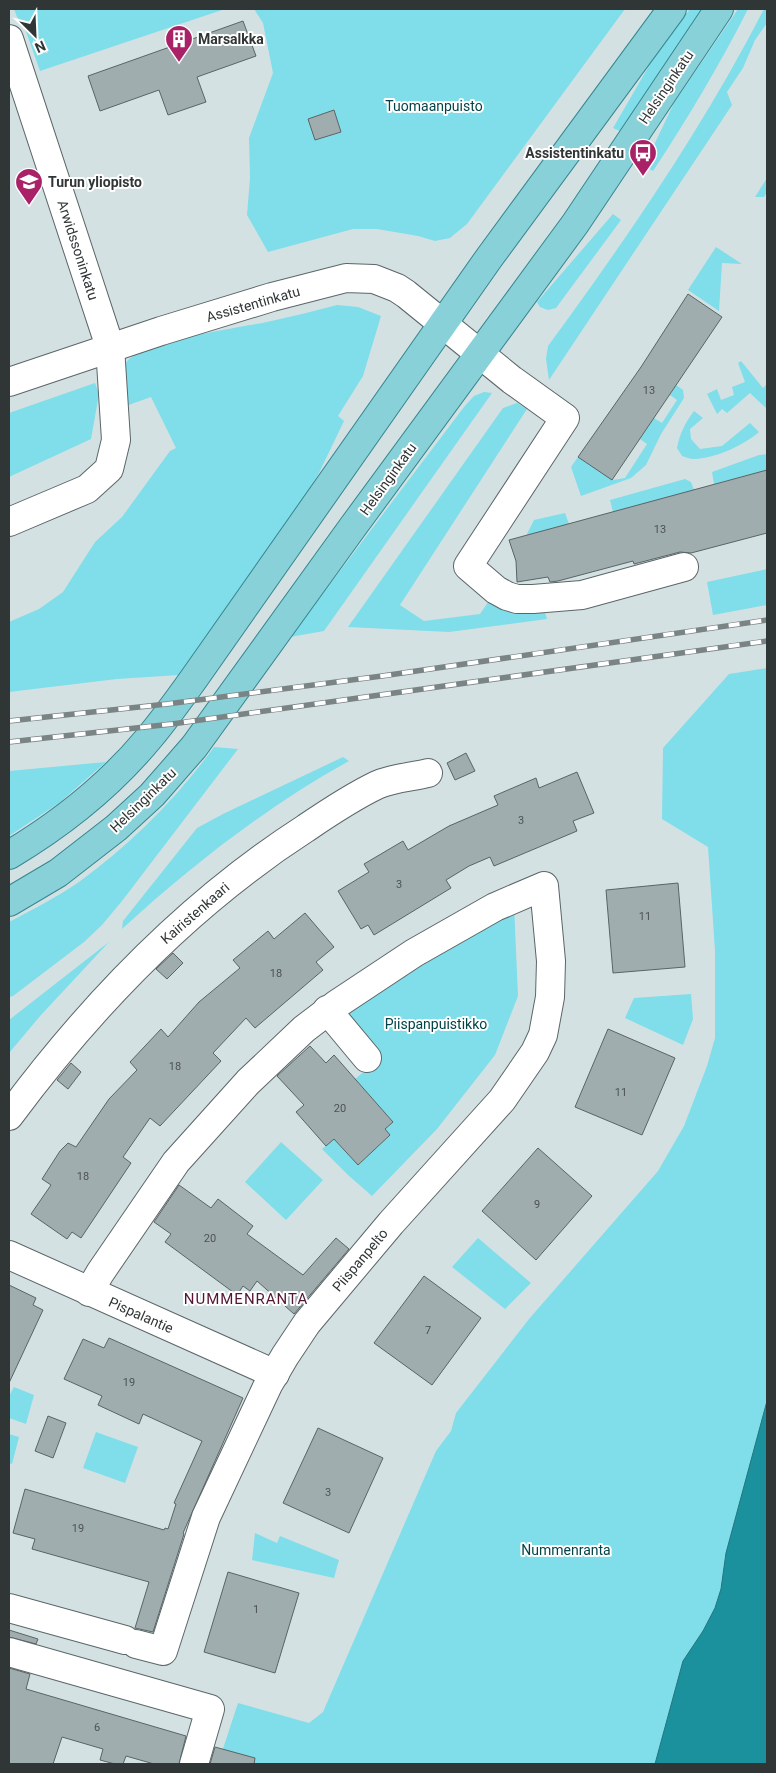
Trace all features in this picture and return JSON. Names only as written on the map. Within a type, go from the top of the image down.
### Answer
[{"type":"main road","points":[[9,856],[61,822],[98,791],[150,738],[201,669],[489,258],[672,9]]},
{"type":"main road","name":"Helsinginkatu","points":[[9,902],[58,873],[116,828],[152,795],[201,738],[575,224],[718,9]]},
{"type":"street","name":"Arwidssoninkatu","points":[[9,38],[110,347],[116,440],[108,469],[87,489],[9,522]]},
{"type":"street","name":"Assistentinkatu","points":[[9,382],[110,347],[272,297],[346,278],[374,279],[396,288],[443,323],[512,380],[565,418],[468,566],[496,590],[517,599],[582,595],[684,567]]},
{"type":"street","name":"Kairistenkaari","points":[[9,1116],[47,1065],[83,1023],[136,964],[190,914],[262,857],[332,811],[378,785],[428,773]]},
{"type":"street","name":"Piispanpelto","points":[[9,1608],[163,1651],[206,1517],[268,1385],[307,1323],[392,1223],[502,1100],[535,1052],[543,1035],[550,997],[551,961],[544,886],[496,907],[414,953],[327,1010]]},
{"type":"street","points":[[90,1292],[100,1272],[176,1162],[248,1082],[304,1029],[327,1010],[367,1058]]},
{"type":"street","name":"Pispalantie","points":[[9,1255],[275,1374]]},
{"type":"street","points":[[9,1652],[210,1709],[194,1764]]},
{"type":"green space","points":[[14,9],[225,9],[40,71],[23,23],[17,17]]},
{"type":"green space","name":"Tuomaanpuisto","points":[[254,9],[625,9],[467,224],[450,238],[435,241],[377,229],[353,229],[268,252],[247,215],[250,178],[249,138],[273,73],[263,23]],"holes":[[[334,110],[341,132],[315,140],[308,119]]]},
{"type":"green space","points":[[690,9],[704,9],[620,131],[613,128],[653,59]]},
{"type":"green space","points":[[738,9],[748,9],[691,111],[653,171],[644,166],[674,103]]},
{"type":"green space","points":[[764,9],[767,9],[767,23],[755,40],[743,68],[727,92],[732,105],[549,380],[546,359],[548,346],[663,182],[716,97]]},
{"type":"green space","points":[[767,178],[767,192],[764,197],[755,197]]},
{"type":"green space","points":[[613,214],[621,220],[556,308],[548,310],[540,307],[537,302]]},
{"type":"green space","points":[[716,247],[742,264],[722,263],[719,311],[688,290]]},
{"type":"green space","points":[[337,305],[358,307],[381,316],[363,376],[338,416],[344,421],[319,473],[301,502],[179,675],[117,679],[9,692],[9,622],[39,609],[63,592],[95,542],[122,517],[170,451],[176,448],[151,397],[123,407],[119,379],[126,363],[135,355],[150,348],[191,336],[267,322]]},
{"type":"green space","points":[[741,361],[763,388],[767,384],[767,409],[750,393],[727,413],[722,409],[717,414],[707,394],[717,389],[721,400],[734,395],[732,387],[745,382],[738,363]]},
{"type":"green space","points":[[95,383],[99,394],[91,439],[9,477],[9,413]]},
{"type":"green space","points":[[676,385],[683,390],[684,398],[661,434],[646,465],[631,478],[581,496],[571,467],[578,457],[612,480],[625,478],[647,444],[640,439],[654,418],[662,423],[677,400],[670,395]]},
{"type":"green space","points":[[484,392],[492,393],[324,631],[290,637],[464,407],[474,396]]},
{"type":"green space","points":[[517,403],[527,409],[400,605],[424,621],[480,614],[491,598],[543,606],[547,619],[449,632],[348,627],[503,408]]},
{"type":"green space","points":[[694,411],[703,418],[690,429],[691,439],[700,449],[722,446],[750,423],[759,432],[737,446],[710,457],[694,459],[682,456],[677,448],[678,443],[683,428]]},
{"type":"green space","points":[[767,454],[767,470],[714,484],[712,472],[759,455]]},
{"type":"green space","points":[[685,479],[691,482],[694,490],[613,512],[610,500]]},
{"type":"green space","points":[[565,513],[569,524],[526,536],[534,520]]},
{"type":"green space","points":[[767,569],[767,605],[713,615],[707,582]]},
{"type":"green space","name":"Nummenranta","points":[[767,668],[767,1401],[726,1553],[721,1589],[715,1608],[703,1632],[683,1661],[655,1764],[218,1764],[238,1703],[309,1723],[323,1712],[436,1451],[451,1431],[456,1413],[529,1319],[658,1171],[684,1126],[707,1066],[715,1038],[715,951],[708,847],[662,819],[663,748],[729,674]]},
{"type":"green space","points":[[214,747],[238,749],[122,901],[102,925],[84,942],[13,996],[9,997],[9,922],[71,888],[98,868],[152,820],[200,766]]},
{"type":"green space","points":[[343,757],[349,761],[259,817],[175,882],[122,929],[123,921],[197,828]]},
{"type":"green space","points":[[106,762],[59,803],[9,836],[9,771]]},
{"type":"green space","name":"Piispanpuistikko","points":[[514,905],[518,996],[495,1055],[437,1129],[372,1196],[322,1149],[334,1139],[358,1165],[390,1135],[385,1129],[393,1122],[355,1079],[379,1059],[341,1013]]},
{"type":"green space","points":[[109,942],[41,1015],[9,1053],[9,1020]]},
{"type":"green space","points":[[691,994],[693,1019],[683,1045],[625,1018],[634,998]]},
{"type":"green space","points":[[281,1142],[323,1180],[286,1220],[245,1182]]},
{"type":"green space","points":[[478,1238],[531,1283],[505,1309],[452,1267]]},
{"type":"green space","points":[[14,1387],[34,1395],[26,1424],[9,1418],[9,1396]]},
{"type":"green space","points":[[96,1432],[138,1447],[125,1483],[83,1468]]},
{"type":"green space","points":[[9,1434],[19,1437],[12,1464],[9,1463]]},
{"type":"green space","points":[[255,1533],[277,1543],[280,1536],[339,1560],[334,1578],[252,1560]]},
{"type":"shaded area","points":[[767,1401],[767,1764],[655,1764],[683,1661],[703,1631],[715,1608],[721,1589],[726,1553]]},
{"type":"building","name":"Marsalkka","points":[[243,21],[256,56],[197,77],[206,102],[168,115],[159,90],[100,111],[88,76]]},
{"type":"building","points":[[334,110],[341,132],[315,140],[308,119]]},
{"type":"building","points":[[688,294],[722,317],[612,480],[578,457],[641,367]]},
{"type":"building","points":[[767,470],[767,533],[691,553],[680,552],[634,564],[633,561],[558,581],[550,582],[548,577],[517,582],[516,561],[509,540]]},
{"type":"building","points":[[466,753],[475,771],[455,780],[447,763]]},
{"type":"building","points":[[577,772],[594,813],[573,821],[577,831],[494,866],[490,857],[469,866],[446,880],[451,888],[374,935],[368,925],[361,929],[338,891],[369,872],[364,864],[403,841],[408,850],[449,826],[498,805],[494,796],[536,778],[539,788]]},
{"type":"building","points":[[678,883],[685,967],[613,973],[606,890]]},
{"type":"building","points":[[305,913],[334,947],[316,962],[323,970],[255,1028],[246,1018],[213,1053],[221,1061],[160,1126],[150,1118],[123,1157],[131,1163],[81,1238],[72,1232],[67,1239],[31,1214],[51,1185],[42,1179],[60,1151],[68,1143],[76,1147],[109,1099],[137,1070],[130,1062],[161,1029],[168,1037],[199,1002],[240,968],[233,960],[268,931],[274,939]]},
{"type":"building","points":[[173,953],[183,963],[167,979],[156,969]]},
{"type":"building","points":[[608,1029],[675,1058],[642,1135],[575,1107]]},
{"type":"building","points":[[310,1046],[326,1063],[334,1055],[393,1122],[385,1129],[390,1135],[358,1165],[334,1139],[326,1146],[296,1112],[304,1105],[277,1076]]},
{"type":"building","points":[[71,1063],[81,1072],[68,1089],[57,1080]]},
{"type":"building","points":[[538,1148],[592,1196],[536,1260],[482,1211]]},
{"type":"building","points":[[179,1185],[211,1208],[218,1199],[253,1226],[247,1234],[303,1275],[336,1238],[349,1249],[294,1314],[257,1281],[250,1291],[243,1286],[237,1295],[165,1242],[171,1234],[154,1222]]},
{"type":"building","points":[[424,1276],[481,1318],[432,1385],[374,1343]]},
{"type":"building","points":[[9,1285],[36,1298],[33,1305],[43,1310],[9,1383]]},
{"type":"building","points":[[109,1338],[243,1398],[183,1533],[153,1632],[135,1628],[149,1582],[32,1549],[35,1539],[13,1533],[25,1489],[164,1530],[165,1528],[168,1529],[176,1504],[174,1503],[202,1441],[143,1414],[139,1424],[98,1405],[102,1396],[64,1379],[83,1339],[104,1348]]},
{"type":"building","points":[[48,1416],[66,1423],[53,1458],[35,1451]]},
{"type":"building","points":[[318,1428],[383,1458],[349,1533],[283,1503]]},
{"type":"building","points":[[228,1572],[299,1593],[275,1673],[204,1652]]},
{"type":"building","points":[[9,1630],[38,1639],[36,1644],[9,1637]]},
{"type":"building","points":[[9,1668],[30,1674],[26,1689],[186,1736],[179,1764],[154,1764],[126,1756],[123,1764],[115,1764],[100,1760],[103,1749],[62,1737],[53,1764],[9,1764]]},
{"type":"building","points":[[215,1747],[255,1758],[254,1764],[210,1764]]},
{"type":"railway","points":[[9,721],[167,704],[382,676],[767,620]]},
{"type":"railway","points":[[9,742],[172,724],[767,641]]},
{"type":"place","name":"Marsalkka","points":[[179,63]]},
{"type":"place","name":"Assistentinkatu","points":[[643,177]]},
{"type":"place","name":"Turun yliopisto","points":[[29,206]]},
{"type":"district","name":"NUMMENRANTA","points":[[246,1299]]}]
